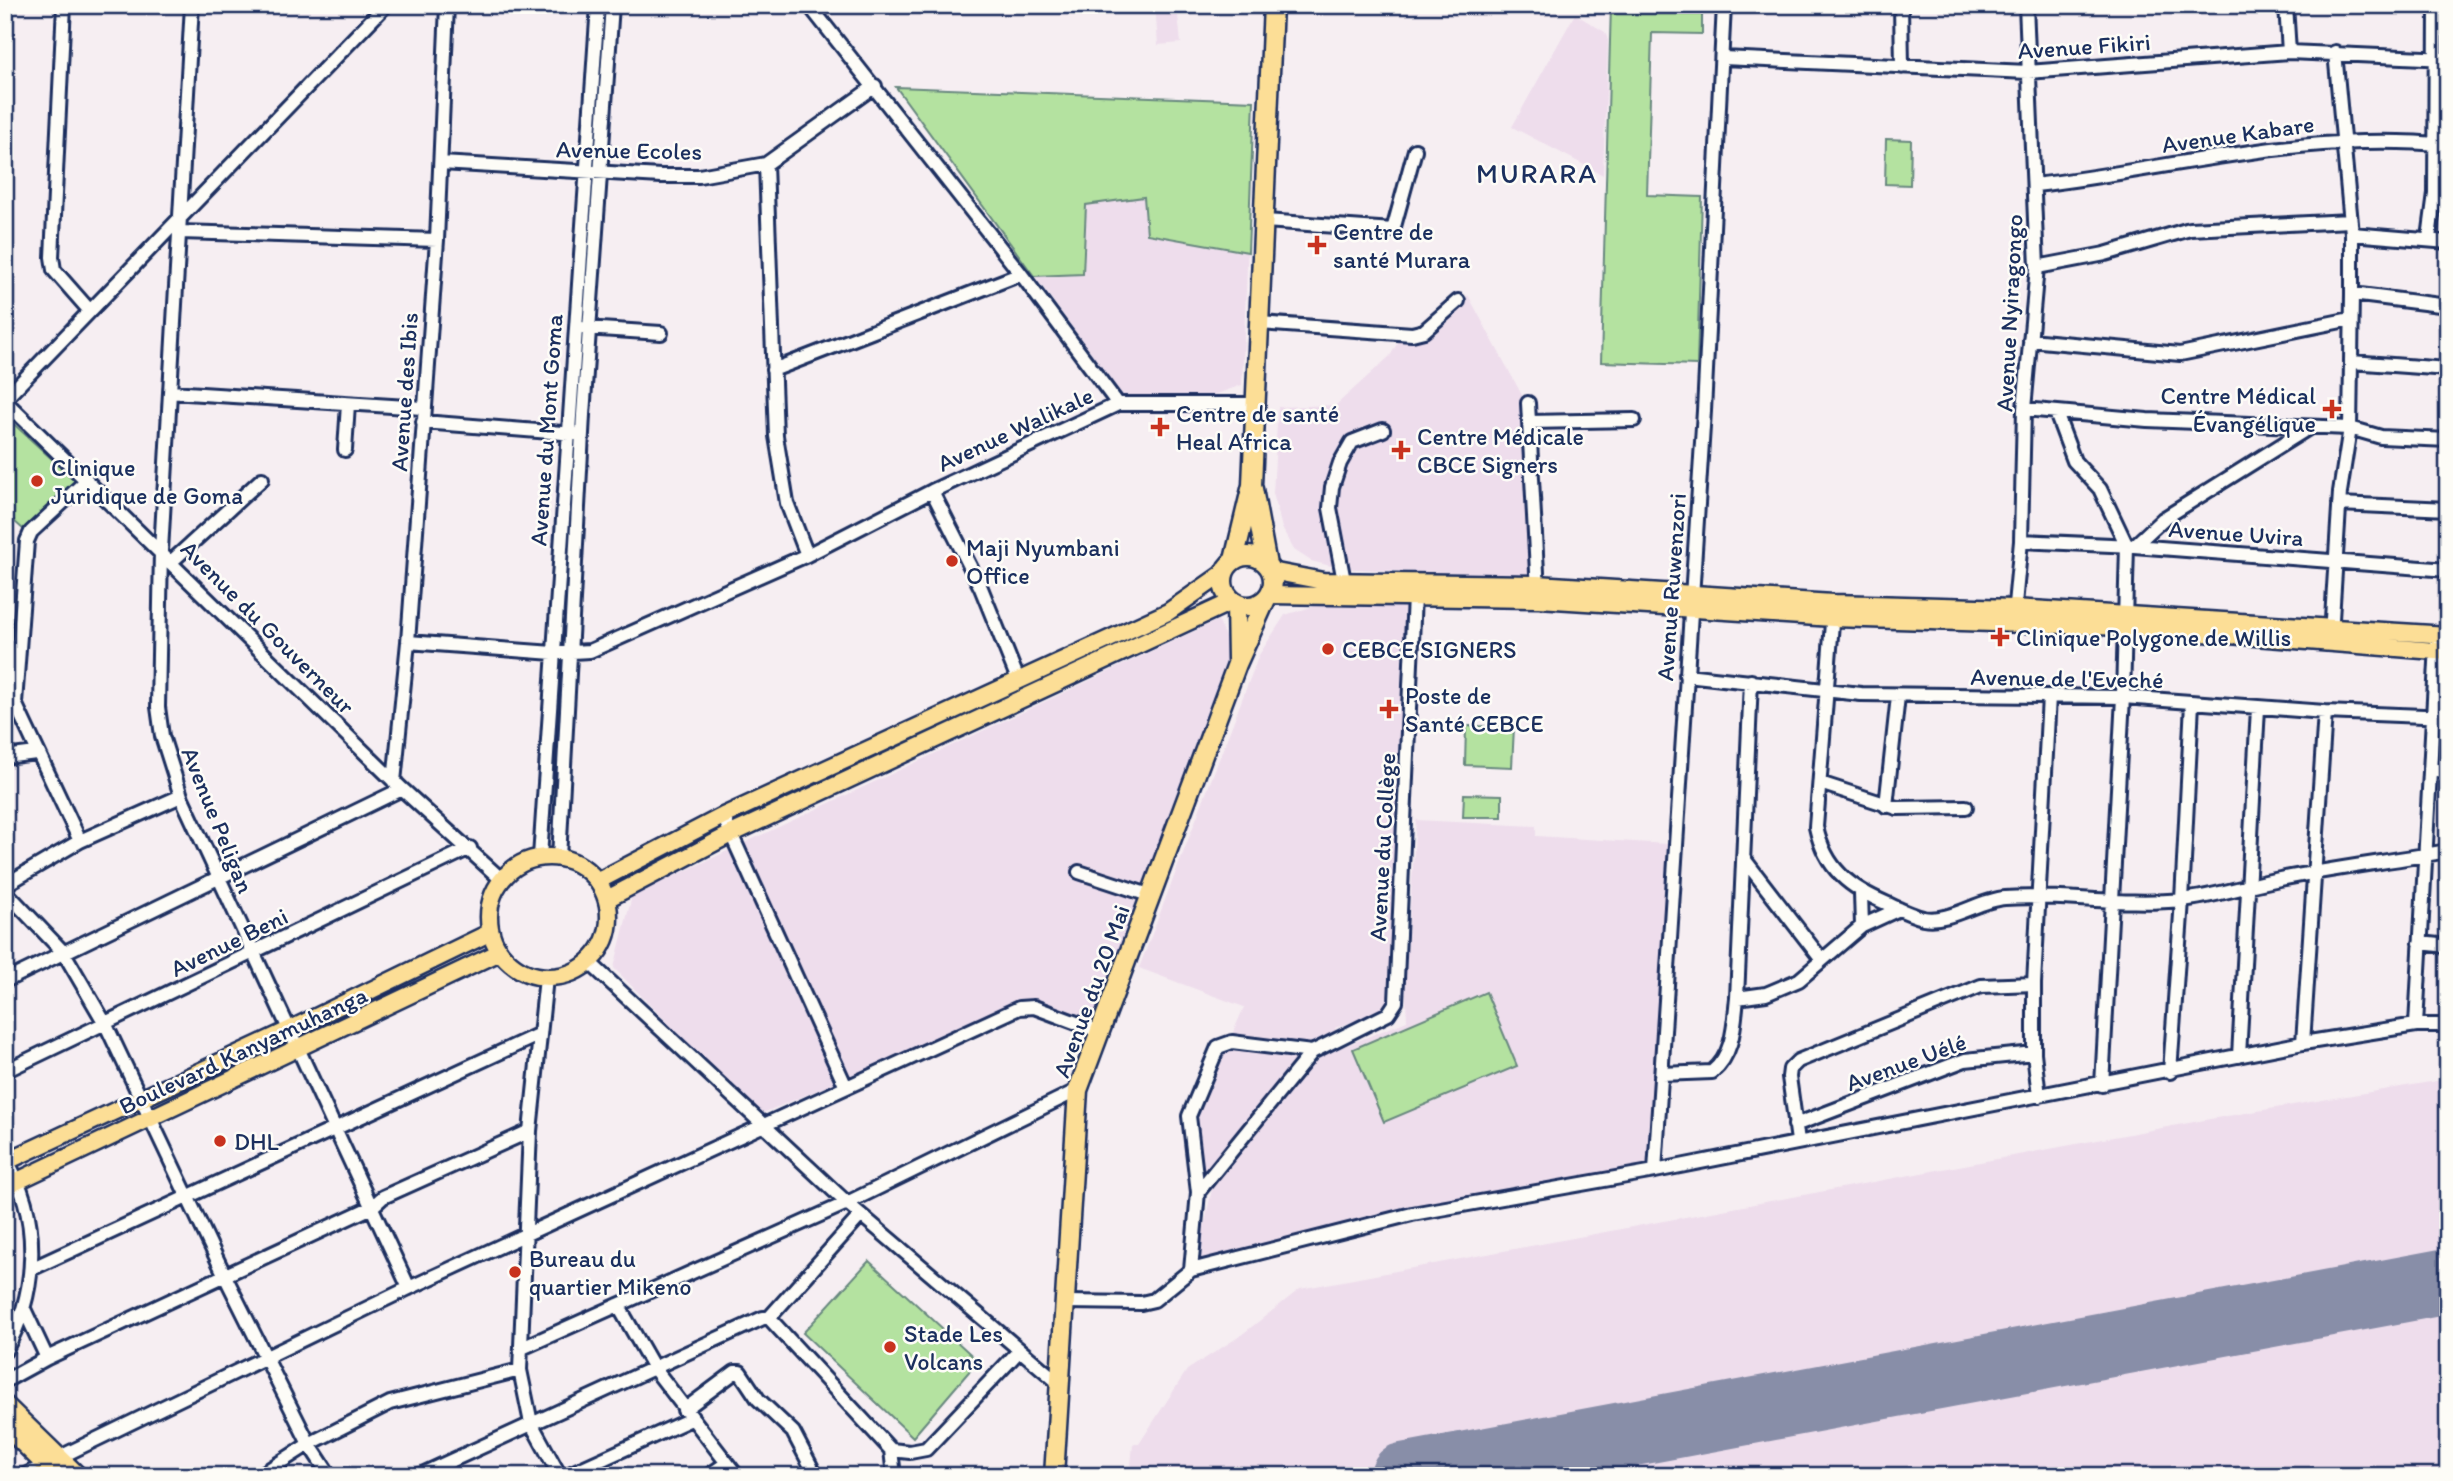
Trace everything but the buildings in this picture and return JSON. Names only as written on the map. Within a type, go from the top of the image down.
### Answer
[{"type":"highway","points":[[1237,664],[1234,602],[1224,588],[1252,485],[1273,5]]},
{"type":"highway","points":[[1234,602],[1248,607],[1267,597],[1273,583],[1252,485]]},
{"type":"highway","points":[[1229,566],[1248,556],[1269,568]]},
{"type":"highway","name":"Avenue du 20 Mai","points":[[1054,1476],[1078,1090],[1237,664],[1267,597]]},
{"type":"main road","points":[[597,881],[723,816],[1168,612],[1229,566]]},
{"type":"main road","points":[[1269,568],[1344,582],[1690,599],[1833,610],[2014,615],[2331,635],[2442,634]]},
{"type":"main road","points":[[1267,597],[1414,596],[1538,591]]},
{"type":"main road","points":[[607,899],[731,834],[1234,602]]},
{"type":"main road","points":[[2331,635],[2442,652]]},
{"type":"main road","points":[[540,857],[559,858],[587,870],[597,881],[607,899],[607,933],[601,949],[577,971],[546,978],[529,974],[513,965],[500,952],[491,932],[489,914],[493,896],[502,880],[513,869],[540,857]]},
{"type":"main road","name":"Boulevard Kanyamuhanga","points":[[6,1160],[289,1030],[491,932]]},
{"type":"main road","name":"Boulevard Kanyamuhanga","points":[[11,1184],[500,952]]},
{"type":"main road","points":[[5,1404],[54,1466]]},
{"type":"main road","points":[[5,1426],[54,1466],[79,1476]]},
{"type":"street","points":[[64,5],[52,257],[54,270],[90,311]]},
{"type":"street","name":"Avenue Peligan","points":[[192,5],[161,551],[158,717],[181,796],[252,955],[336,1127],[409,1288]]},
{"type":"street","points":[[5,400],[386,5]]},
{"type":"street","name":"Avenue des Ibis","points":[[398,785],[437,240],[447,5]]},
{"type":"street","name":"Avenue du Mont Goma","points":[[540,857],[566,434],[598,5]]},
{"type":"street","points":[[559,858],[582,435],[612,5]]},
{"type":"street","points":[[809,5],[1021,274],[1118,404]]},
{"type":"street","name":"Avenue Ruwenzori","points":[[1655,1171],[1704,411],[1724,5]]},
{"type":"street","points":[[1901,5],[1902,66]]},
{"type":"street","name":"Avenue Nyiragongo","points":[[2014,615],[2021,541],[2024,409],[2037,267],[2026,5]]},
{"type":"street","points":[[2286,5],[2289,52]]},
{"type":"street","points":[[2429,238],[2442,144],[2434,58],[2440,9]]},
{"type":"street","name":"Avenue Fikiri","points":[[1723,58],[2028,72],[2289,52],[2448,59]]},
{"type":"street","points":[[2331,635],[2339,504],[2350,428],[2352,294],[2351,228],[2335,52]]},
{"type":"street","name":"Avenue Ecoles","points":[[441,163],[699,176],[766,164],[874,86]]},
{"type":"street","points":[[591,95],[606,96]]},
{"type":"street","name":"Avenue Kabare","points":[[2035,186],[2225,153],[2343,142],[2442,144]]},
{"type":"street","points":[[1265,221],[1393,230],[1415,150]]},
{"type":"street","points":[[766,164],[773,370],[782,478],[787,503],[807,555]]},
{"type":"street","points":[[2037,267],[2096,257],[2190,229],[2351,228],[2448,242]]},
{"type":"street","points":[[180,232],[437,240]]},
{"type":"street","points":[[579,258],[595,259]]},
{"type":"street","points":[[773,370],[1021,274]]},
{"type":"street","points":[[2352,294],[2448,306]]},
{"type":"street","points":[[1260,323],[1412,334],[1424,331],[1458,300]]},
{"type":"street","points":[[2031,340],[2180,354],[2351,319]]},
{"type":"street","points":[[574,327],[662,333]]},
{"type":"street","points":[[2351,362],[2448,369]]},
{"type":"street","points":[[171,392],[423,408]]},
{"type":"street","name":"Avenue du Gouverneur","points":[[5,400],[398,785],[502,880]]},
{"type":"street","points":[[1528,403],[1538,591]]},
{"type":"street","points":[[345,450],[348,404]]},
{"type":"street","name":"Avenue Walikale","points":[[408,642],[571,654],[590,651],[807,555],[932,491],[1118,404],[1256,404]]},
{"type":"street","points":[[2024,409],[2056,413],[2350,428],[2381,437],[2448,440]]},
{"type":"street","points":[[2056,413],[2074,461],[2100,489],[2131,546],[2102,1085]]},
{"type":"street","points":[[1529,422],[1634,420]]},
{"type":"street","points":[[423,422],[582,435]]},
{"type":"street","points":[[2131,546],[2163,519],[2310,426]]},
{"type":"street","points":[[1344,582],[1330,508],[1332,487],[1340,463],[1352,442],[1383,430]]},
{"type":"street","points":[[171,562],[262,479]]},
{"type":"street","points":[[80,841],[16,709],[10,682],[27,541],[31,532],[87,480]]},
{"type":"street","points":[[932,491],[975,576],[1018,682]]},
{"type":"street","points":[[2339,504],[2448,509]]},
{"type":"street","name":"Avenue Uvira","points":[[2021,541],[2131,546],[2448,570]]},
{"type":"street","name":"Avenue du Collège","points":[[1312,1052],[1388,1014],[1396,1002],[1414,596]]},
{"type":"street","points":[[1833,610],[1816,827],[1819,844],[1839,875],[1861,893],[1899,909],[1922,917],[1939,918],[1986,901],[2038,897],[2112,902],[2182,900],[2315,873],[2448,851]]},
{"type":"street","points":[[2416,1025],[2433,716],[2442,634]]},
{"type":"street","name":"Avenue de l'Eveché","points":[[1686,674],[1898,696],[2123,698],[2325,712],[2448,717]]},
{"type":"street","points":[[1661,1074],[1705,1074],[1718,1067],[1731,1042],[1737,998],[1751,681]]},
{"type":"street","points":[[1886,806],[1898,696]]},
{"type":"street","points":[[2039,1096],[2034,1053],[2034,984],[2049,696]]},
{"type":"street","points":[[2170,1072],[2192,703]]},
{"type":"street","points":[[2239,1056],[2246,886],[2258,708]]},
{"type":"street","points":[[2303,1043],[2325,712]]},
{"type":"street","points":[[5,757],[36,753]]},
{"type":"street","points":[[2430,768],[2448,773]]},
{"type":"street","points":[[1820,783],[1886,806],[1966,807]]},
{"type":"street","points":[[5,981],[218,879],[398,785]]},
{"type":"street","points":[[5,885],[80,841],[181,796]]},
{"type":"street","points":[[723,816],[846,1087]]},
{"type":"street","name":"Avenue Beni","points":[[5,1071],[252,955],[470,848]]},
{"type":"street","points":[[1744,859],[1822,960]]},
{"type":"street","points":[[1079,872],[1152,896]]},
{"type":"street","points":[[5,891],[64,953],[106,1025],[265,1357],[309,1444],[330,1476]]},
{"type":"street","points":[[1861,893],[1861,926]]},
{"type":"street","points":[[1737,998],[1787,986],[1861,926],[1899,909]]},
{"type":"street","points":[[2420,943],[2448,946]]},
{"type":"street","points":[[589,962],[847,1203],[1060,1384]]},
{"type":"street","points":[[546,978],[530,1131],[520,1370],[531,1423],[560,1476]]},
{"type":"street","points":[[1798,1141],[1789,1077],[1790,1069],[1798,1061],[1980,986],[2034,984]]},
{"type":"street","points":[[23,1476],[54,1466],[265,1357],[409,1288],[1026,1006],[1098,1031]]},
{"type":"street","points":[[1066,1302],[1141,1303],[1154,1300],[1191,1270],[1412,1214],[1655,1171],[1798,1141],[2170,1072],[2303,1043],[2416,1025],[2448,1025]]},
{"type":"street","points":[[31,1269],[540,1034]]},
{"type":"street","points":[[1191,1270],[1198,1192],[1189,1116],[1218,1047],[1232,1042],[1312,1052]]},
{"type":"street","points":[[1198,1192],[1312,1052]]},
{"type":"street","name":"Avenue Uélé","points":[[1795,1125],[1965,1060],[2034,1053]]},
{"type":"street","points":[[522,1348],[847,1203],[1078,1090]]},
{"type":"street","points":[[5,1381],[47,1358],[372,1207],[383,1197],[530,1131]]},
{"type":"street","points":[[5,1351],[24,1309],[31,1269],[30,1229],[11,1184],[6,1160]]},
{"type":"street","points":[[418,1476],[769,1318],[861,1215]]},
{"type":"street","points":[[618,1305],[654,1368],[737,1476]]},
{"type":"street","points":[[24,1309],[47,1358]]},
{"type":"street","points":[[769,1318],[891,1450],[894,1476]]},
{"type":"street","points":[[891,1450],[910,1452],[926,1449],[1019,1351]]},
{"type":"street","points":[[259,1476],[309,1444],[398,1400],[520,1370]]},
{"type":"street","points":[[565,1476],[688,1415],[735,1372],[740,1372],[758,1399],[793,1433],[816,1476]]},
{"type":"street","points":[[708,1476],[727,1463]]},
{"type":"shaded area","points":[[1155,5],[1177,5],[1181,43],[1158,45]]},
{"type":"shaded area","points":[[1575,14],[1605,32],[1608,40],[1603,175],[1512,127]]},
{"type":"shaded area","points":[[896,87],[1254,101],[1242,385],[1205,398],[1122,395]]},
{"type":"shaded area","name":"Centre Médicale CBCE Signers","points":[[1468,295],[1523,397],[1532,570],[1524,578],[1339,568],[1311,561],[1294,550],[1282,528],[1273,493],[1278,407],[1336,405],[1390,356],[1401,337],[1434,335]]},
{"type":"shaded area","points":[[1409,598],[1389,1005],[1383,1011],[1335,1028],[1345,1046],[1407,1021],[1405,981],[1416,820],[1536,826],[1536,836],[1667,844],[1651,1165],[1413,1207],[1196,1265],[1212,1189],[1198,1165],[1196,1118],[1244,1007],[1139,968],[1259,655],[1285,615],[1331,601]]},
{"type":"shaded area","points":[[1218,620],[1231,650],[1094,1017],[1059,1015],[1027,1003],[758,1115],[614,968],[632,896]]},
{"type":"shaded area","points":[[2448,1079],[2448,1476],[1130,1476],[1133,1444],[1139,1444],[1187,1370],[1240,1336],[1300,1289],[2210,1119]]},
{"type":"green space","points":[[1611,5],[1702,5],[1702,34],[1652,33],[1647,195],[1702,197],[1697,365],[1601,362]]},
{"type":"green space","points":[[896,87],[1254,101],[1248,252],[1147,234],[1144,197],[1086,205],[1083,274],[1034,276]]},
{"type":"green space","points":[[1886,139],[1911,140],[1910,185],[1885,184]]},
{"type":"green space","points":[[5,416],[78,483],[24,530],[5,513]]},
{"type":"green space","points":[[1466,726],[1514,727],[1512,767],[1465,765]]},
{"type":"green space","points":[[1464,794],[1502,795],[1502,817],[1463,817]]},
{"type":"green space","points":[[1486,992],[1517,1066],[1384,1122],[1353,1049]]},
{"type":"green space","name":"Stade Les Volcans","points":[[869,1261],[978,1361],[913,1437],[803,1333]]},
{"type":"runway","points":[[1403,1476],[2448,1281]]},
{"type":"place","name":"Centre de santé Murara","points":[[1317,245]]},
{"type":"place","name":"Centre Médical Évangélique","points":[[2332,409]]},
{"type":"place","name":"Centre de santé Heal Africa","points":[[1160,427]]},
{"type":"place","name":"Centre Médicale CBCE Signers","points":[[1401,450]]},
{"type":"place","name":"Clinique Juridique de Goma","points":[[37,481]]},
{"type":"place","name":"Maji Nyumbani Office","points":[[952,561]]},
{"type":"place","name":"Clinique Polygone de Willis","points":[[2000,637]]},
{"type":"place","name":"CEBCE SIGNERS","points":[[1328,649]]},
{"type":"place","name":"Poste de Santé CEBCE","points":[[1389,709]]},
{"type":"place","name":"DHL","points":[[220,1141]]},
{"type":"place","name":"Bureau du quartier Mikeno","points":[[515,1272]]},
{"type":"place","name":"Stade Les Volcans","points":[[890,1347]]},
{"type":"district","name":"MURARA","points":[[1537,173]]}]
